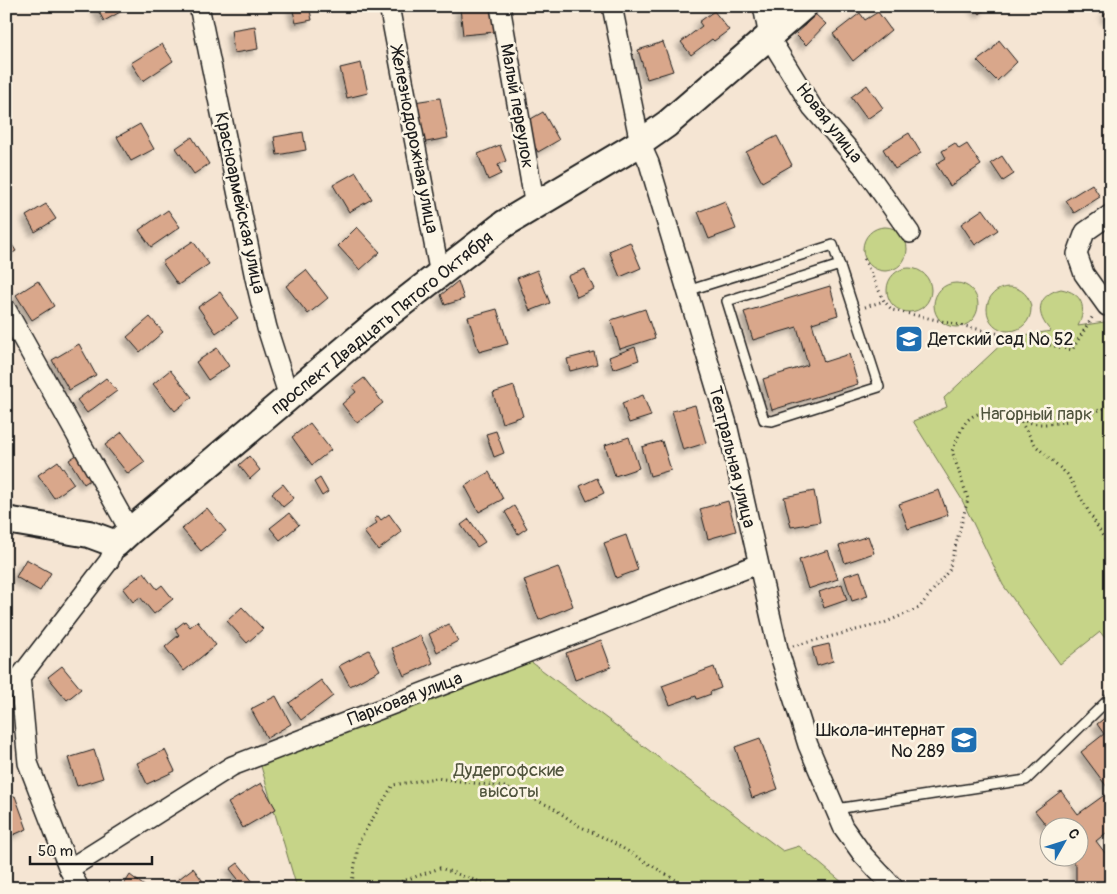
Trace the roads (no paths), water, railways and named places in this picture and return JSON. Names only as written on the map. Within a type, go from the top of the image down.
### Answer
[{"type":"street","name":"Красноармейская улица","points":[[199,6],[255,278],[267,328],[289,397]]},
{"type":"street","name":"Железнодорожная улица","points":[[389,6],[440,275]]},
{"type":"street","name":"Малый переулок","points":[[500,6],[535,206]]},
{"type":"street","name":"Театральная улица","points":[[612,6],[640,143],[650,163],[686,291],[727,424],[778,649],[808,745],[843,827],[863,855],[894,888]]},
{"type":"street","name":"Новая улица","points":[[763,6],[769,37],[812,107],[862,164],[910,233]]},
{"type":"street","name":"проспект Двадцать Пятого Октября","points":[[13,682],[109,561],[123,537],[374,325],[504,224],[640,143],[667,124],[804,6]]},
{"type":"street","points":[[1102,308],[1084,274],[1077,254],[1085,232],[1111,214]]},
{"type":"street","points":[[6,309],[123,537]]},
{"type":"street","points":[[6,520],[89,534],[123,537]]},
{"type":"street","name":"Парковая улица","points":[[69,869],[232,766],[758,564]]},
{"type":"street","points":[[13,682],[22,717],[28,764],[69,869],[79,888]]},
{"type":"lane","points":[[686,291],[833,244],[840,265],[854,311],[879,387],[772,421],[764,420],[727,301],[840,265]]},
{"type":"lane","points":[[836,809],[1026,780],[1111,697]]},
{"type":"place","name":"Детский сад № 52","points":[[909,339]]},
{"type":"place","name":"Школа-интернат № 289","points":[[964,740]]},
{"type":"park label","name":"Нагорный парк","points":[[1036,414]]},
{"type":"park label","name":"Дудергофские высоты","points":[[509,780]]}]
